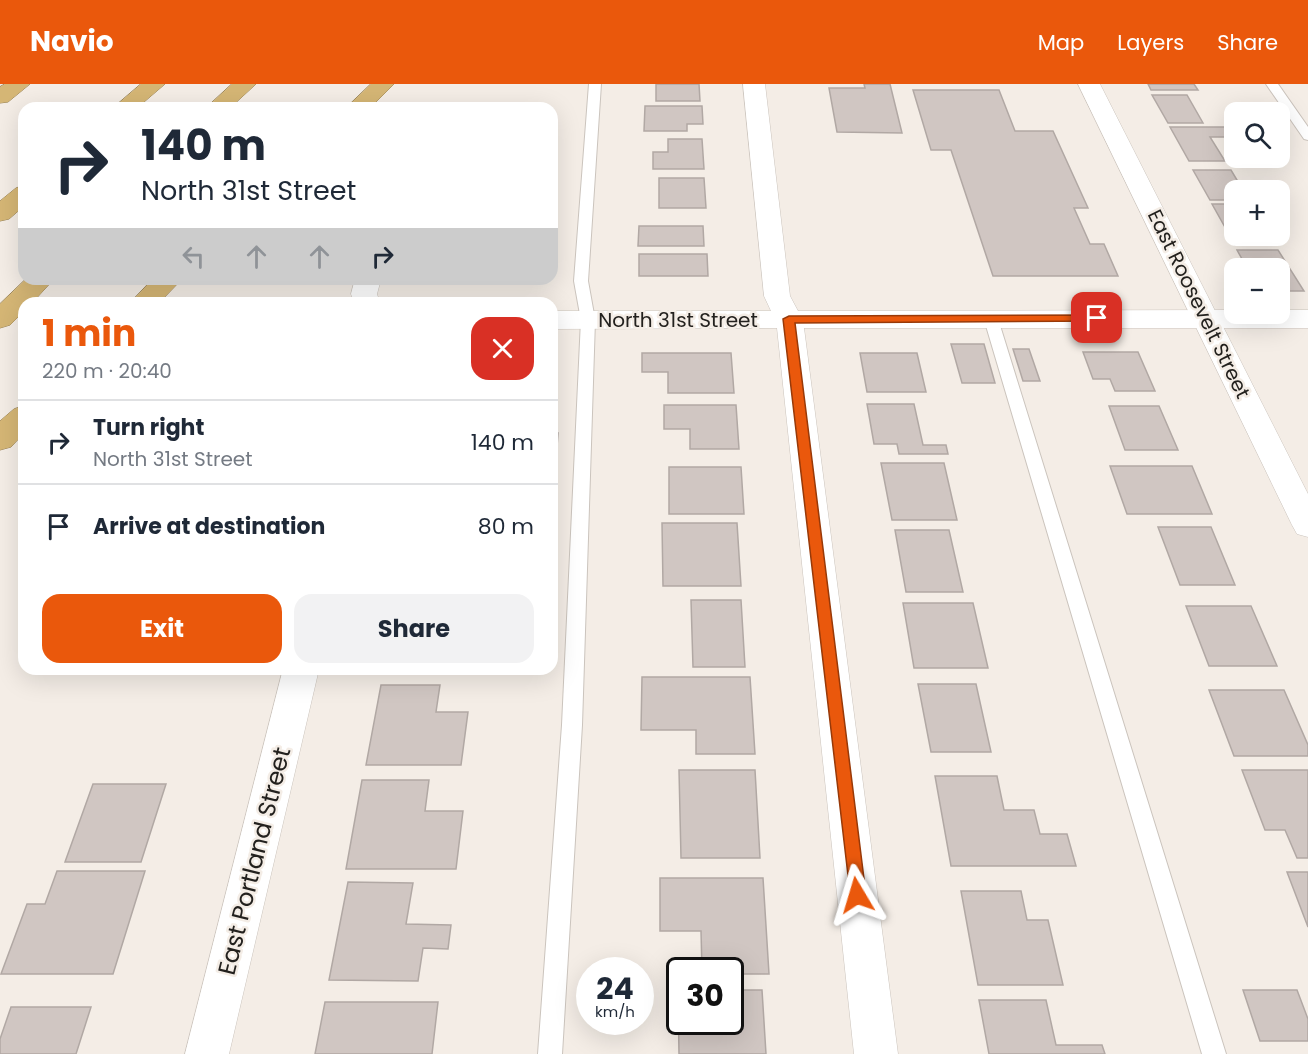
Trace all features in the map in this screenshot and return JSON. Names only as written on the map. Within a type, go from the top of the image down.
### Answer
[{"type":"highway","points":[[0,95],[10,84]]},
{"type":"highway","points":[[0,95],[19,84]]},
{"type":"highway","points":[[131,102],[153,84]]},
{"type":"highway","points":[[224,102],[245,84]]},
{"type":"highway","points":[[364,102],[384,84]]},
{"type":"highway","points":[[0,214],[18,198]]},
{"type":"highway","points":[[23,297],[35,285]]},
{"type":"highway","points":[[150,297],[162,285]]},
{"type":"highway","points":[[0,319],[18,301]]},
{"type":"highway","points":[[0,439],[18,422]]},
{"type":"street","points":[[754,84],[777,296],[789,319],[876,1054]]},
{"type":"street","name":"East Roosevelt Street","points":[[1089,84],[1308,525]]},
{"type":"street","name":"North 31st Street","points":[[558,320],[1308,319]]},
{"type":"street","name":"East Portland Street","points":[[207,1054],[300,675]]},
{"type":"lane","points":[[550,1054],[572,725],[588,320],[581,281],[595,84]]},
{"type":"lane","points":[[1272,84],[1308,136]]},
{"type":"lane","points":[[991,319],[1215,1054]]},
{"type":"building","points":[[656,84],[699,84],[700,101],[656,101]]},
{"type":"building","points":[[864,84],[890,84],[902,133],[837,132],[829,88],[865,88]]},
{"type":"building","points":[[1148,84],[1194,84],[1198,90],[1151,90]]},
{"type":"building","points":[[913,90],[999,90],[1015,131],[1053,131],[1088,208],[1074,208],[1090,244],[1104,244],[1118,276],[993,276],[951,150],[931,150]]},
{"type":"building","points":[[1152,95],[1187,95],[1203,123],[1168,123]]},
{"type":"building","points":[[645,106],[702,106],[703,124],[687,124],[687,131],[644,131]]},
{"type":"building","points":[[1170,127],[1224,127],[1224,137],[1210,137],[1224,161],[1189,161]]},
{"type":"building","points":[[668,139],[702,139],[704,169],[653,169],[653,152],[668,152]]},
{"type":"building","points":[[1193,170],[1231,170],[1237,180],[1224,180],[1224,200],[1210,200]]},
{"type":"building","points":[[659,178],[704,178],[706,208],[659,208]]},
{"type":"building","points":[[1212,204],[1224,204],[1224,225]]},
{"type":"building","points":[[639,226],[703,226],[704,246],[638,246]]},
{"type":"building","points":[[1237,250],[1278,250],[1283,258],[1241,258]]},
{"type":"building","points":[[639,254],[707,254],[708,276],[639,276]]},
{"type":"building","points":[[1290,269],[1304,291],[1290,291]]},
{"type":"building","points":[[951,344],[984,344],[995,383],[962,383]]},
{"type":"building","points":[[1013,349],[1029,349],[1040,381],[1023,381]]},
{"type":"building","points":[[1083,352],[1138,352],[1155,391],[1115,391],[1110,379],[1093,379]]},
{"type":"building","points":[[642,353],[731,353],[734,393],[668,393],[668,372],[642,372]]},
{"type":"building","points":[[860,353],[917,353],[926,392],[867,392]]},
{"type":"building","points":[[867,404],[914,404],[923,445],[946,445],[948,454],[899,454],[897,444],[874,444]]},
{"type":"building","points":[[664,405],[736,405],[739,449],[690,449],[690,429],[664,429]]},
{"type":"building","points":[[1109,406],[1159,406],[1178,450],[1125,450]]},
{"type":"building","points":[[881,463],[944,463],[957,520],[892,520]]},
{"type":"building","points":[[1110,466],[1192,466],[1212,514],[1127,514]]},
{"type":"building","points":[[669,467],[741,467],[744,514],[669,514]]},
{"type":"building","points":[[662,523],[737,523],[741,586],[663,586]]},
{"type":"building","points":[[1158,527],[1211,527],[1235,585],[1180,585]]},
{"type":"building","points":[[895,530],[949,530],[963,592],[906,592]]},
{"type":"building","points":[[691,600],[741,600],[745,667],[693,667]]},
{"type":"building","points":[[903,603],[973,603],[988,668],[914,668]]},
{"type":"building","points":[[1186,606],[1251,606],[1277,666],[1209,666]]},
{"type":"building","points":[[642,677],[750,677],[755,754],[696,754],[696,730],[641,730]]},
{"type":"building","points":[[918,684],[976,684],[991,752],[931,752]]},
{"type":"building","points":[[381,685],[440,685],[436,712],[468,712],[461,765],[366,765]]},
{"type":"building","points":[[1209,690],[1284,690],[1308,745],[1308,756],[1234,756]]},
{"type":"building","points":[[679,770],[755,770],[760,858],[681,858]]},
{"type":"building","points":[[1242,770],[1308,770],[1308,858],[1297,858],[1285,830],[1265,830]]},
{"type":"building","points":[[935,776],[997,776],[1004,810],[1034,810],[1040,834],[1067,834],[1076,866],[951,866]]},
{"type":"building","points":[[362,780],[429,780],[425,811],[463,811],[456,869],[346,869]]},
{"type":"building","points":[[93,784],[166,784],[141,862],[65,862]]},
{"type":"building","points":[[57,871],[145,871],[113,974],[1,974],[27,904],[45,904]]},
{"type":"building","points":[[1287,872],[1308,872],[1308,927]]},
{"type":"building","points":[[660,878],[763,878],[769,974],[744,974],[744,957],[702,957],[701,931],[660,931]]},
{"type":"building","points":[[348,882],[413,883],[406,924],[451,925],[448,949],[423,948],[418,981],[329,980]]},
{"type":"building","points":[[961,891],[1021,891],[1027,920],[1048,920],[1063,985],[978,985]]},
{"type":"building","points":[[744,990],[762,990],[766,1054],[679,1054],[679,1035],[744,1035]]},
{"type":"building","points":[[1243,990],[1297,990],[1308,1019],[1308,1041],[1260,1041]]},
{"type":"building","points":[[979,1000],[1046,1000],[1056,1045],[1102,1045],[1105,1054],[989,1054]]},
{"type":"building","points":[[325,1002],[438,1002],[432,1054],[315,1054]]},
{"type":"building","points":[[11,1007],[91,1007],[76,1054],[0,1054],[0,1039]]},
{"type":"route","points":[[857,895],[789,319],[1097,318]]}]
